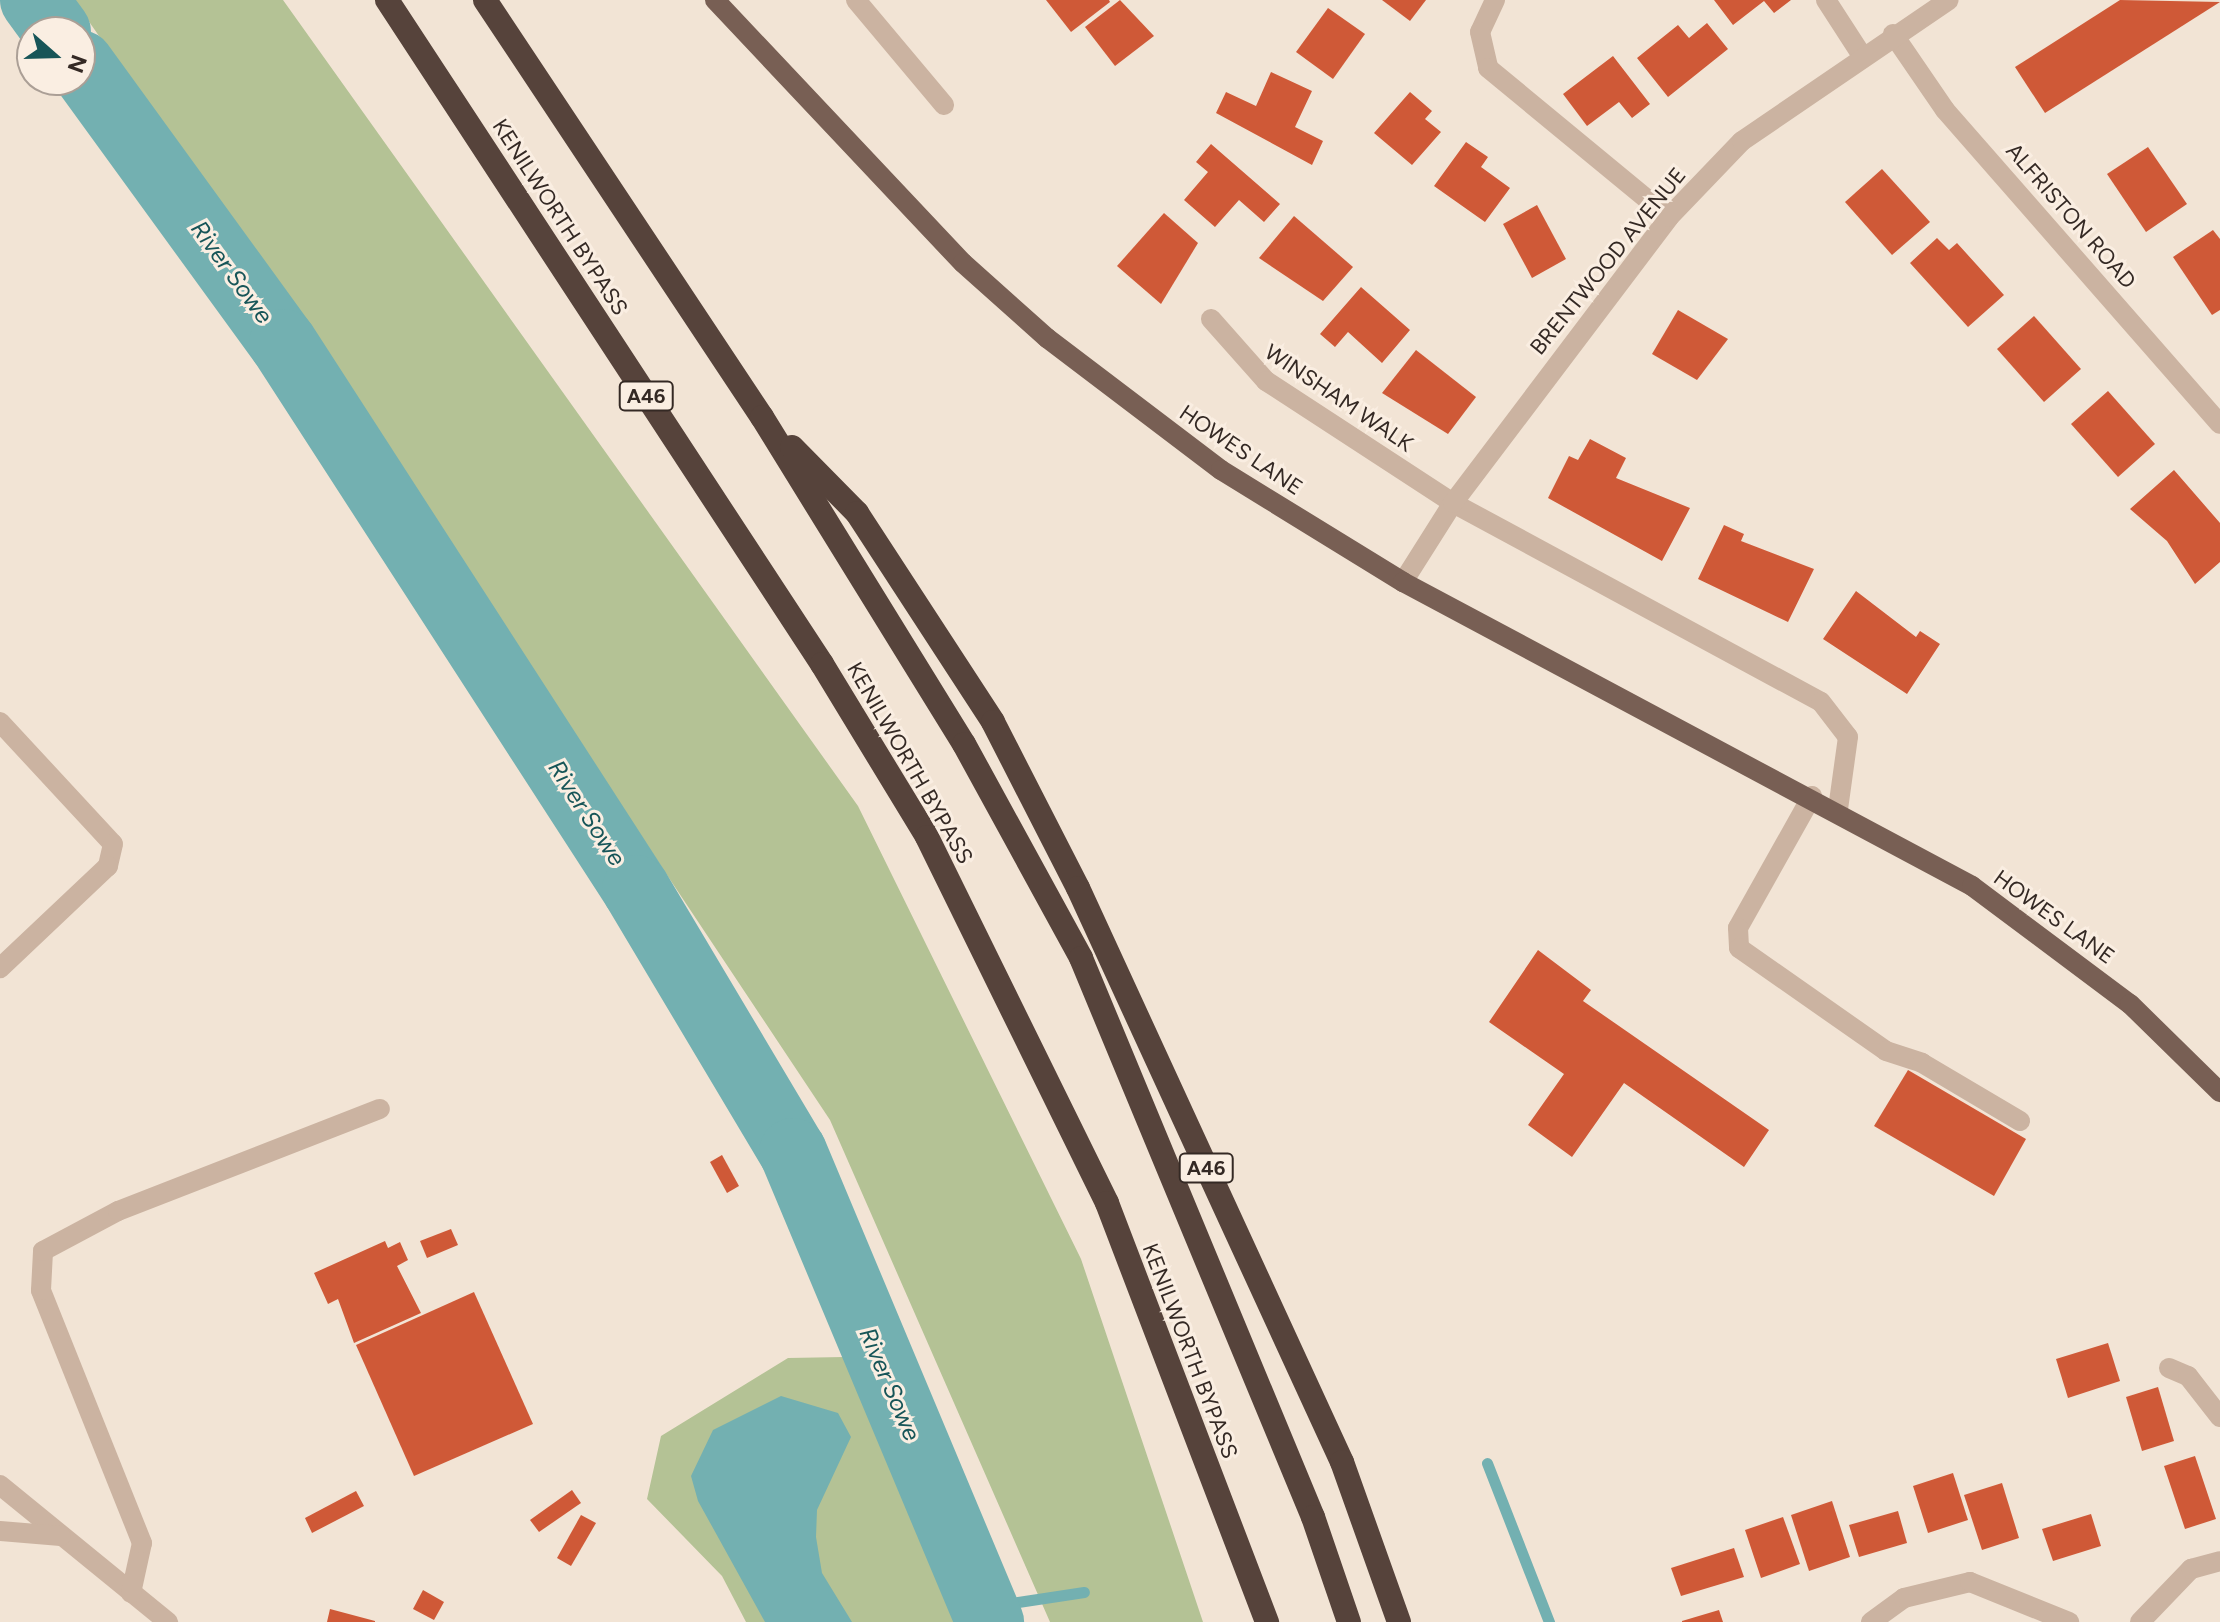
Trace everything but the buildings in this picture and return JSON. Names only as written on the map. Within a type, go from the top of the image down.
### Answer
[{"type":"highway","name":"KENILWORTH BYPASS","points":[[387,0],[927,837],[1107,1203],[1266,1621]]},
{"type":"highway","name":"A46","points":[[485,0],[762,417],[964,744],[1081,958],[1313,1517],[1349,1622]]},
{"type":"highway","name":"A46","points":[[762,417],[857,513],[993,722],[1078,888],[1342,1462],[1399,1622]]},
{"type":"main road","name":"HOWES LANE","points":[[715,0],[877,177],[1047,338],[1221,470],[1403,582],[1838,809],[1972,886],[2130,1004],[2220,1092]]},
{"type":"street","points":[[856,0],[944,105]]},
{"type":"street","points":[[1495,0],[1480,32],[1488,68],[1669,217]]},
{"type":"street","points":[[1826,0],[1861,54]]},
{"type":"street","name":"BRENTWOOD AVENUE","points":[[1403,582],[1453,503],[1669,217],[1742,141],[1861,54],[1949,0]]},
{"type":"street","name":"ALFRISTON ROAD","points":[[1893,34],[1945,110],[2220,424]]},
{"type":"street","name":"WINSHAM WALK","points":[[1211,319],[1266,381],[1453,503]]},
{"type":"street","points":[[1453,503],[1821,702],[1848,737],[1838,809]]},
{"type":"street","points":[[0,722],[70,790],[113,844],[108,866],[0,968]]},
{"type":"street","points":[[1812,796],[1738,928],[1739,948],[1886,1051],[1922,1063],[2020,1121]]},
{"type":"street","points":[[131,1593],[142,1543],[41,1290],[43,1251],[118,1211],[380,1109]]},
{"type":"street","points":[[2169,1368],[2188,1376],[2220,1417]]},
{"type":"street","points":[[0,1485],[168,1622]]},
{"type":"street","points":[[0,1531],[61,1536]]},
{"type":"street","points":[[2140,1622],[2191,1569],[2220,1561]]},
{"type":"street","points":[[1871,1622],[1904,1598],[1970,1582],[2069,1622]]},
{"type":"green space","points":[[74,0],[283,0],[858,806],[1081,1259],[1203,1622],[1050,1622],[830,1120],[331,370],[96,32],[96,16],[85,16]]},
{"type":"green space","points":[[844,1357],[946,1594],[955,1622],[746,1622],[722,1576],[647,1499],[661,1436],[788,1358]]},
{"type":"water","points":[[781,1396],[838,1413],[851,1437],[817,1510],[816,1537],[822,1573],[852,1622],[765,1622],[698,1501],[691,1476],[713,1430]]},
{"type":"waterway","name":"River Sowe","points":[[34,0],[46,16]]},
{"type":"waterway","name":"River Sowe","points":[[96,86],[283,343],[636,889],[793,1152],[990,1622]]},
{"type":"waterway","points":[[1487,1463],[1549,1622]]},
{"type":"waterway","points":[[985,1607],[1084,1592]]}]
